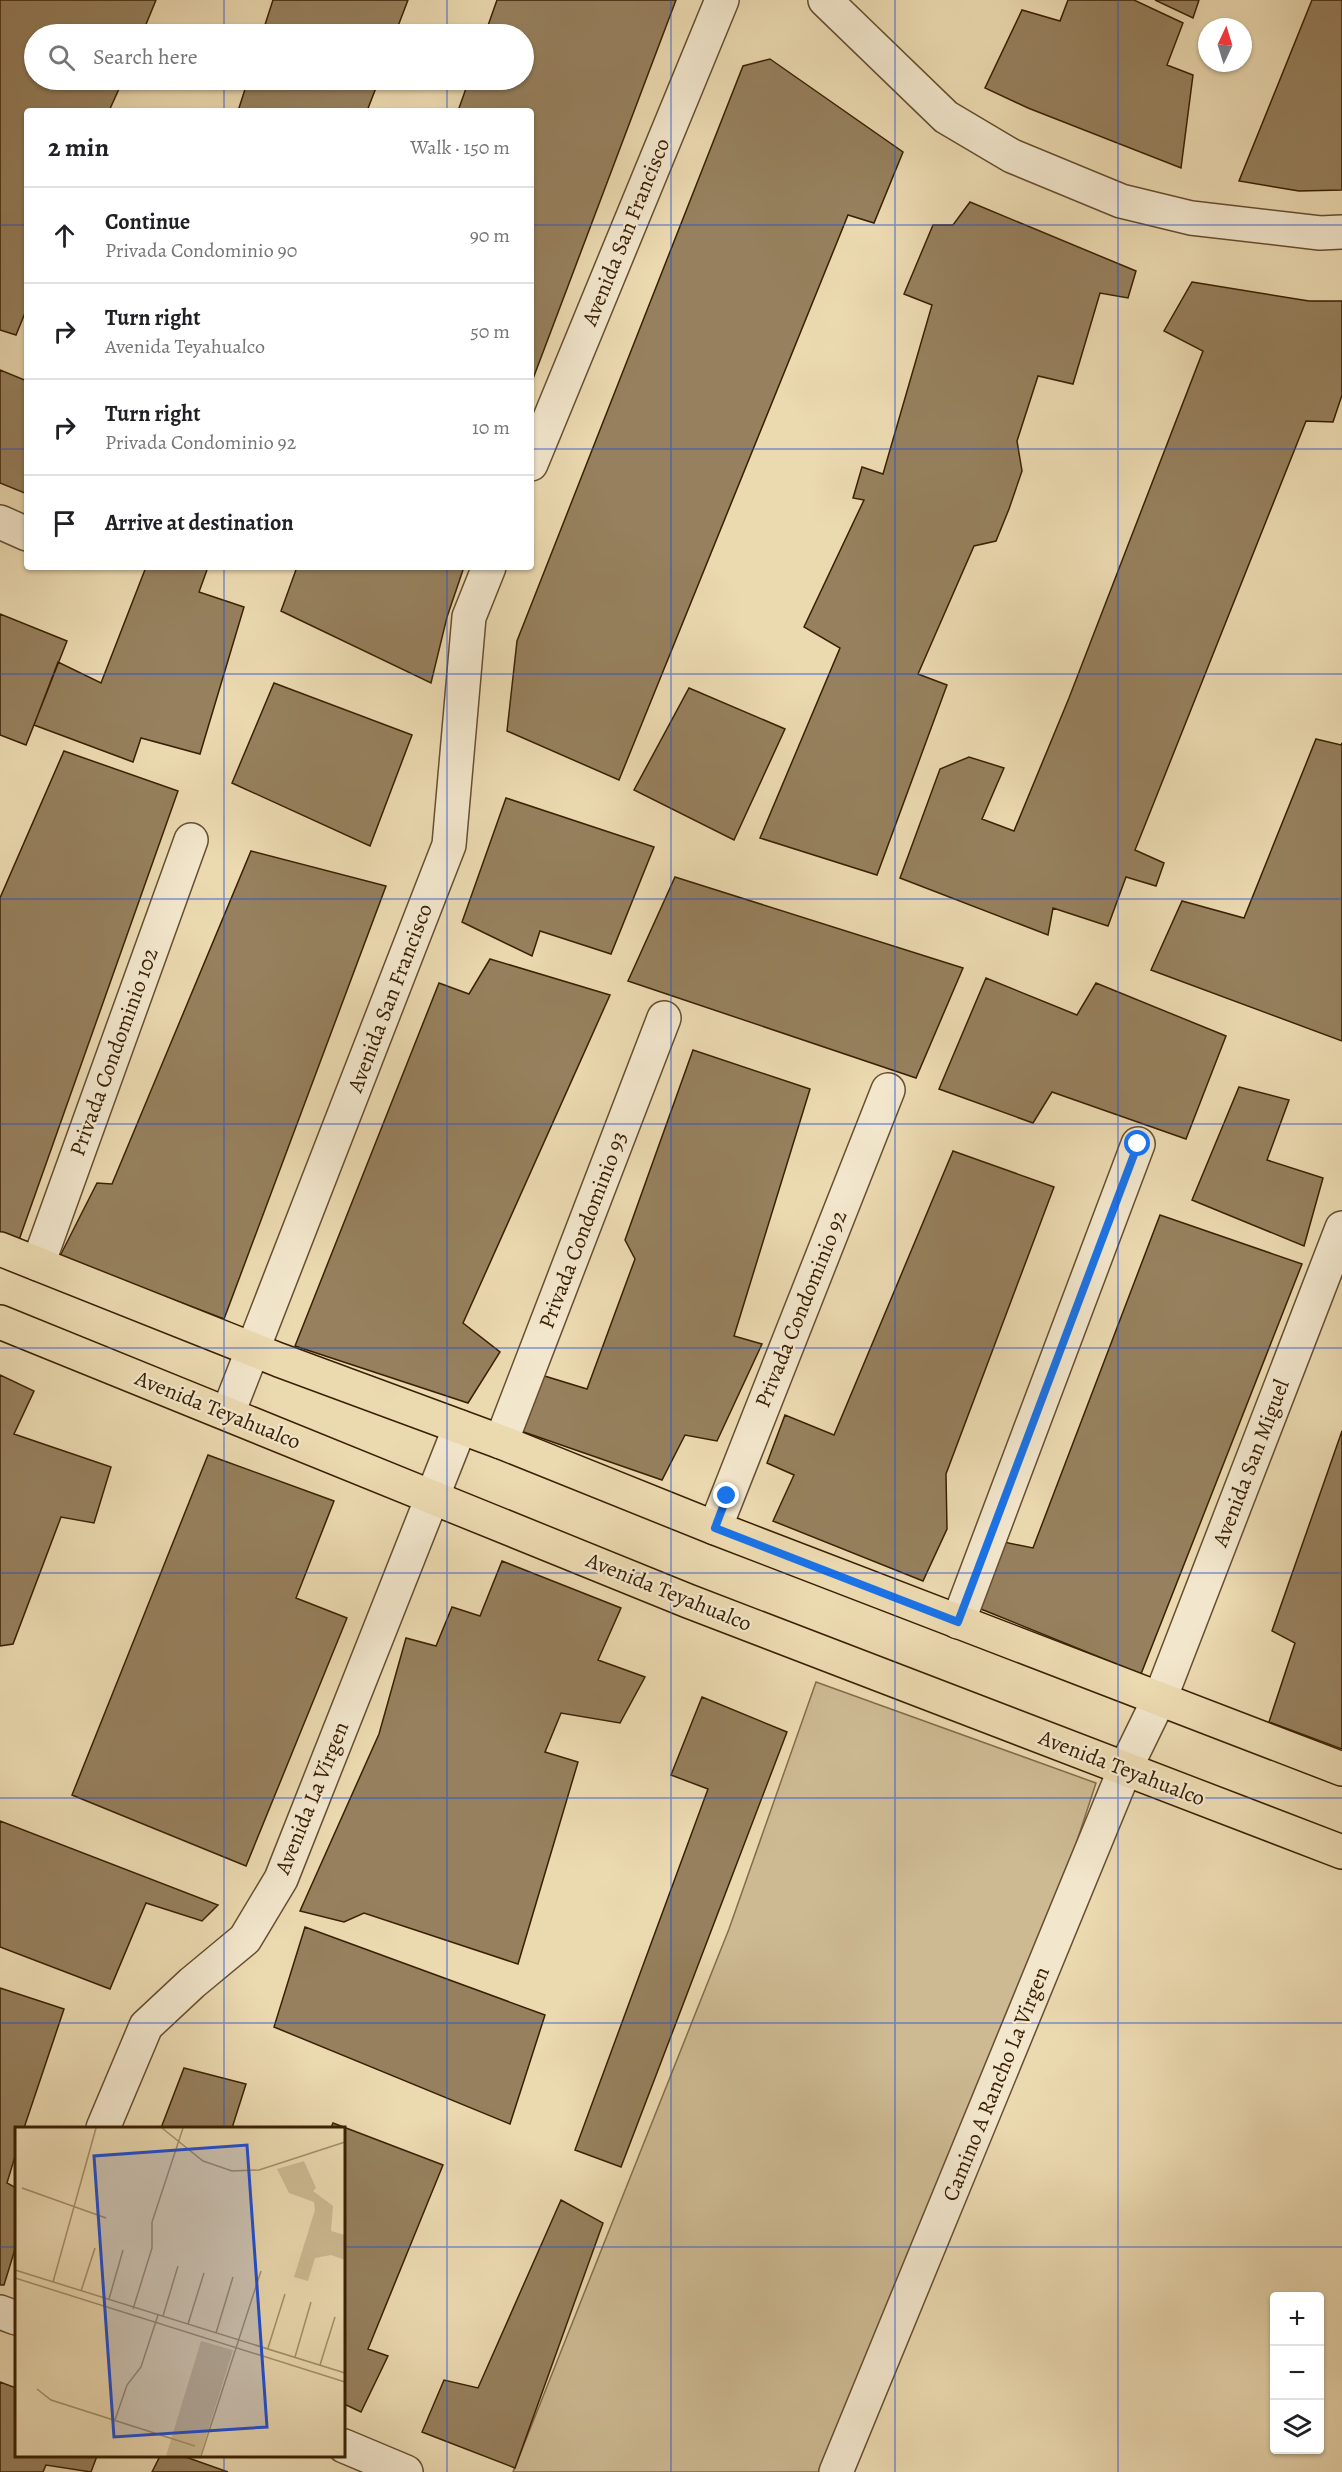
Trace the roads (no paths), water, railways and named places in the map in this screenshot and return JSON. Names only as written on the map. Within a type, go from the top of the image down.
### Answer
[{"type":"main road","points":[[0,1249],[253,1350],[501,1442],[715,1528],[1342,1769]]},
{"type":"main road","name":"Avenida Teyahualco","points":[[0,1322],[688,1601],[1342,1852]]},
{"type":"street","name":"Avenida San Francisco","points":[[534,457],[722,0]]},
{"type":"street","points":[[825,0],[946,117],[1012,156],[1122,201],[1191,218],[1320,233],[1342,232]]},
{"type":"street","points":[[0,522],[24,533]]},
{"type":"street","name":"Avenida San Francisco","points":[[228,1413],[449,845],[469,617],[488,570]]},
{"type":"street","name":"Privada Condominio 102","points":[[38,1264],[191,840]]},
{"type":"street","name":"Privada Condominio 93","points":[[501,1442],[664,1018]]},
{"type":"street","name":"Privada Condominio 92","points":[[715,1528],[888,1090]]},
{"type":"street","points":[[958,1622],[1138,1144]]},
{"type":"street","name":"Avenida San Miguel","points":[[1160,1698],[1342,1228]]},
{"type":"street","name":"Avenida La Virgen","points":[[103,2127],[146,2026],[192,1983],[246,1939],[281,1879],[460,1427]]},
{"type":"street","name":"Camino A Rancho La Virgen","points":[[836,2472],[1125,1769],[1160,1698]]},
{"type":"street","points":[[0,2312],[15,2318]]},
{"type":"street","points":[[345,2446],[406,2472]]}]
